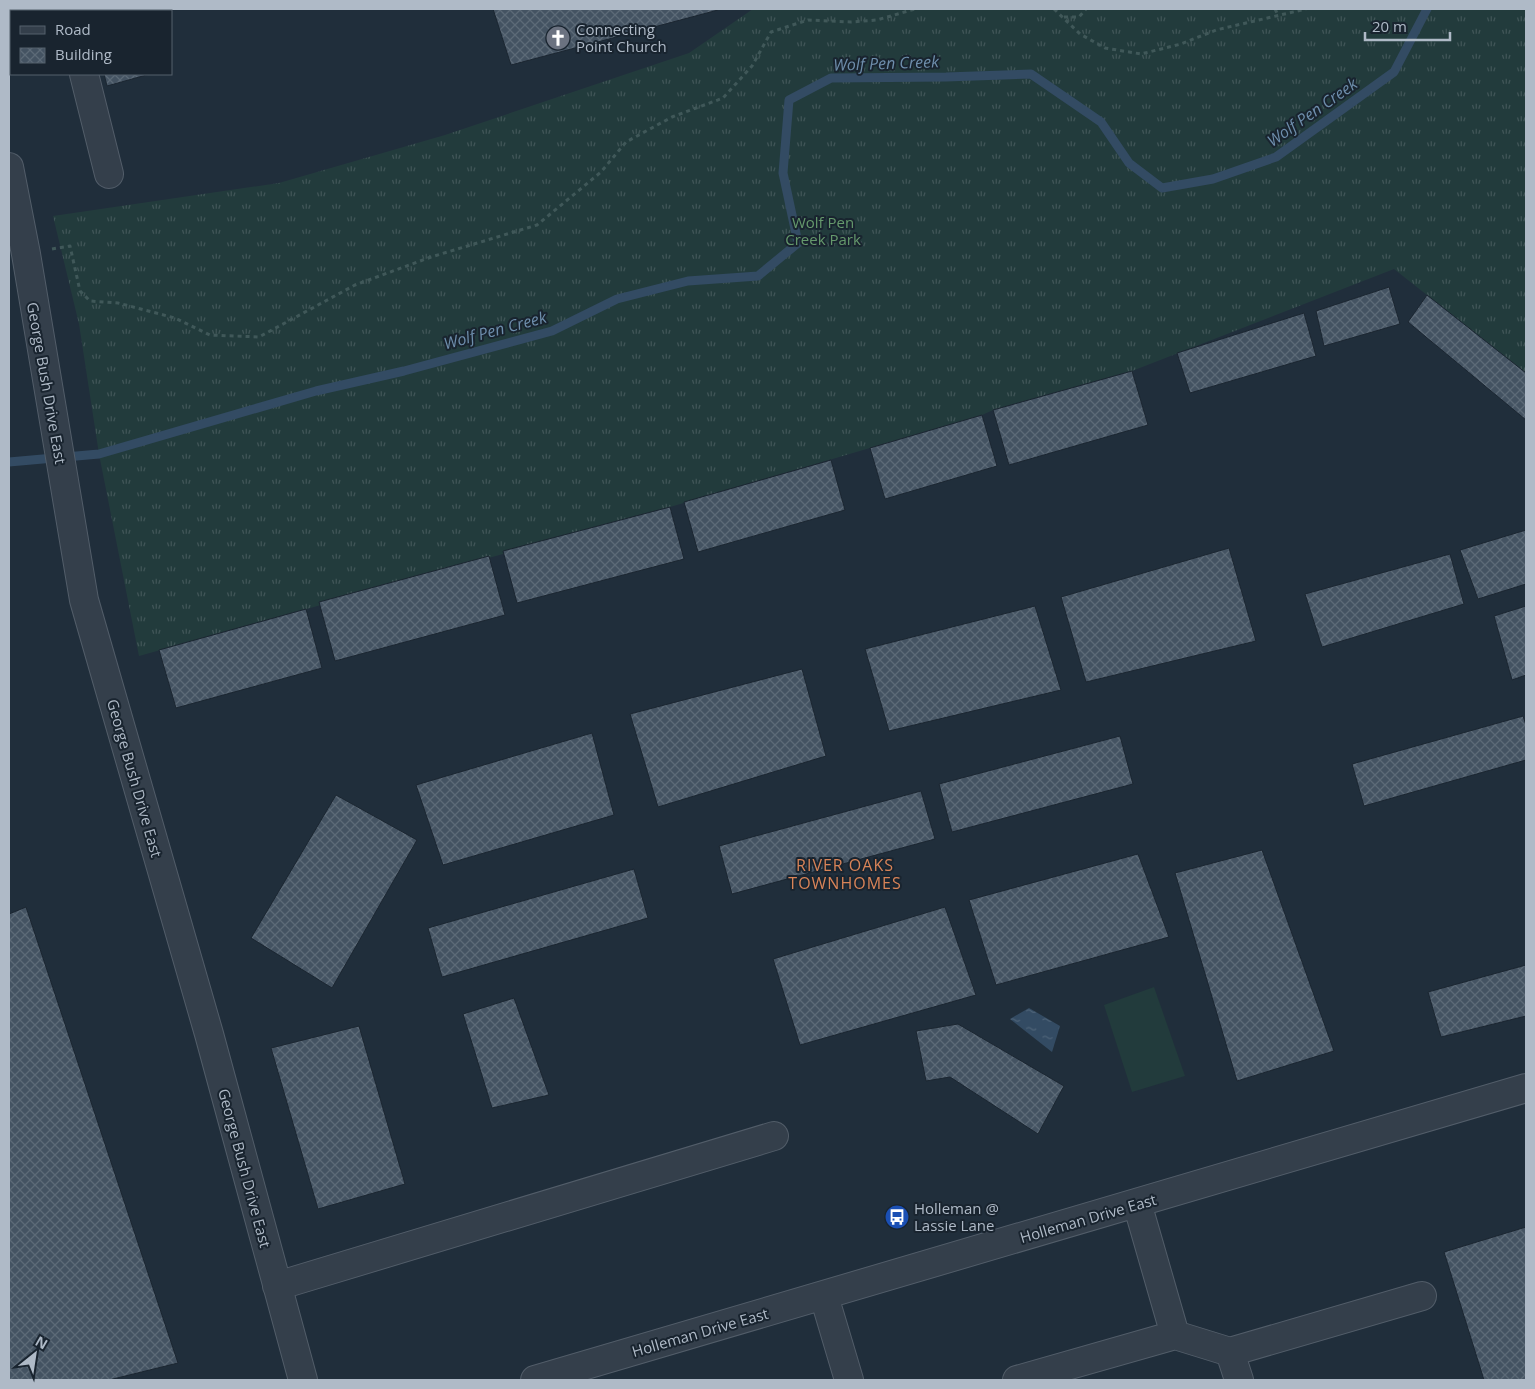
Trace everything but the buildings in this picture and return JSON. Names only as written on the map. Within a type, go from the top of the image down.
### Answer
[{"type":"street","points":[[84,75],[109,174]]},
{"type":"street","name":"George Bush Drive East","points":[[9,167],[26,254],[84,600],[207,1025],[303,1380]]},
{"type":"street","name":"Holleman Drive East","points":[[536,1380],[1526,1088]]},
{"type":"street","points":[[277,1286],[774,1136]]},
{"type":"street","points":[[1137,1203],[1176,1335]]},
{"type":"street","points":[[824,1296],[849,1380]]},
{"type":"street","points":[[1017,1380],[1176,1335],[1230,1352],[1422,1296]]},
{"type":"street","points":[[1230,1352],[1239,1380]]},
{"type":"path","points":[[26,254],[70,246],[80,291],[90,301],[118,303],[175,318],[210,335],[259,337],[355,285],[431,257],[537,225],[601,172],[626,142],[672,117],[723,98],[752,66],[772,32],[808,20],[851,22],[877,20],[915,9]]},
{"type":"path","points":[[1054,9],[1080,34],[1105,48],[1141,54],[1182,44],[1216,30],[1306,9]]},
{"type":"path","points":[[1063,17],[1079,17],[1086,9]]},
{"type":"path","points":[[1275,9],[1278,15]]},
{"type":"green space","name":"Wolf Pen Creek Park","points":[[753,9],[1526,9],[1526,373],[1394,269],[1132,371],[993,410],[982,415],[670,507],[139,656],[99,454],[79,324],[53,216],[279,183],[445,135],[689,53]]},
{"type":"green space","points":[[1154,987],[1185,1076],[1132,1092],[1104,1005]]},
{"type":"water","points":[[1029,1008],[1060,1026],[1052,1052],[1010,1019]]},
{"type":"waterway","name":"Wolf Pen Creek","points":[[9,462],[99,454],[316,391],[404,371],[552,331],[617,299],[688,281],[758,276],[798,243],[783,173],[789,100],[831,78],[1031,74],[1101,122],[1129,163],[1162,188],[1213,179],[1276,157],[1394,72],[1427,9]]},
{"type":"place","name":"Connecting Point Church","points":[[558,38]]},
{"type":"place","name":"Holleman @ Lassie Lane","points":[[897,1217]]},
{"type":"district","name":"RIVER OAKS TOWNHOMES","points":[[845,874]]}]
